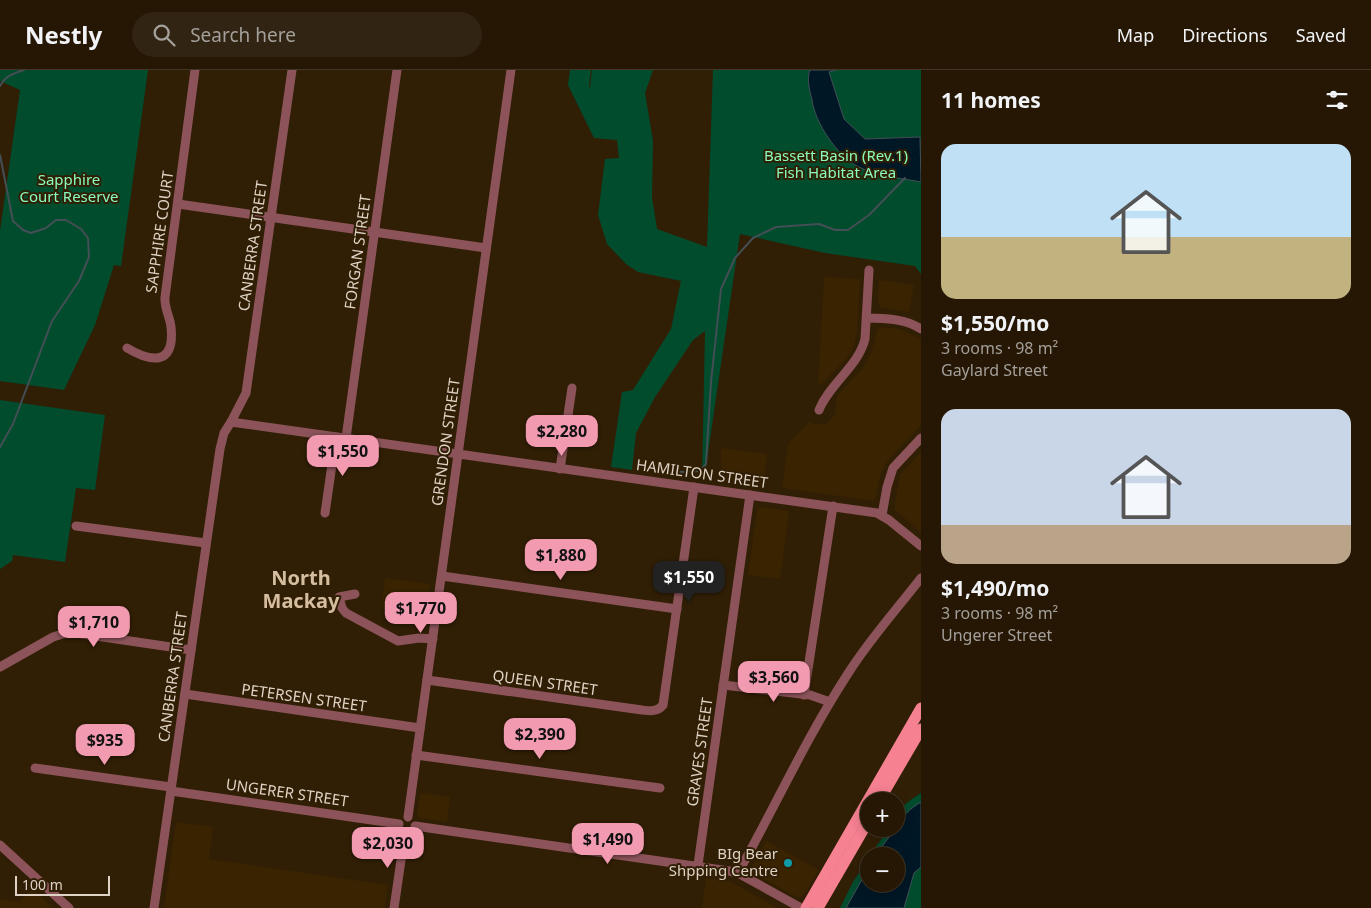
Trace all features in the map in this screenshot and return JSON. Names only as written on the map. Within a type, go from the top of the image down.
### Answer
[{"type":"main road","points":[[806,908],[921,708]]},
{"type":"main road","points":[[884,792],[921,729]]},
{"type":"main road","points":[[818,908],[860,836]]},
{"type":"street","name":"SAPPHIRE COURT","points":[[127,348],[140,356],[158,358],[162,358],[168,351],[171,328],[164,303],[196,70]]},
{"type":"street","name":"CANBERRA STREET","points":[[154,908],[220,449],[224,433],[246,393],[292,70]]},
{"type":"street","name":"FORGAN STREET","points":[[346,438],[397,70]]},
{"type":"street","name":"GRENDON STREET","points":[[408,817],[511,70]]},
{"type":"street","points":[[178,204],[486,248]]},
{"type":"street","points":[[818,410],[830,389],[856,361],[862,350],[867,318],[869,270]]},
{"type":"street","points":[[867,318],[899,320],[908,322],[921,329]]},
{"type":"street","points":[[560,469],[572,388]]},
{"type":"street","name":"HAMILTON STREET","points":[[230,422],[877,513],[921,546]]},
{"type":"street","points":[[326,513],[336,436]]},
{"type":"street","points":[[882,515],[887,487],[893,468],[921,438]]},
{"type":"street","points":[[442,576],[676,610],[694,487]]},
{"type":"street","name":"GRAVES STREET","points":[[698,865],[750,495]]},
{"type":"street","points":[[804,695],[833,506]]},
{"type":"street","points":[[76,526],[206,543]]},
{"type":"street","points":[[738,873],[830,702],[866,646],[921,578]]},
{"type":"street","points":[[331,592],[339,597],[355,594]]},
{"type":"street","points":[[339,597],[342,608],[346,613],[393,640],[433,639]]},
{"type":"street","name":"QUEEN STREET","points":[[427,680],[655,711],[660,709],[663,704],[676,610]]},
{"type":"street","points":[[0,667],[53,637],[68,632],[191,650]]},
{"type":"street","points":[[723,685],[819,697],[830,702]]},
{"type":"street","name":"PETERSEN STREET","points":[[184,694],[420,728]]},
{"type":"street","points":[[416,754],[660,788]]},
{"type":"street","name":"UNGERER STREET","points":[[35,768],[399,824]]},
{"type":"street","points":[[408,817],[413,819],[415,826],[413,831],[406,833],[401,830],[399,824],[401,819],[408,817]]},
{"type":"street","points":[[415,826],[698,865],[738,873],[801,908]]},
{"type":"street","points":[[394,908],[406,833]]},
{"type":"street","points":[[0,845],[68,908]]},
{"type":"shaded area","points":[[824,277],[860,279],[857,331],[854,345],[848,357],[818,387]]},
{"type":"shaded area","points":[[879,280],[914,285],[909,312],[880,307],[878,302]]},
{"type":"shaded area","points":[[882,327],[900,329],[921,339],[921,425],[888,460],[880,475],[874,501],[782,488],[788,444],[810,421],[813,424],[826,424],[835,415],[837,396],[863,368],[872,351],[877,330]]},
{"type":"shaded area","points":[[721,448],[767,454],[763,485],[721,479]]},
{"type":"shaded area","points":[[921,452],[921,532],[894,509],[900,475]]},
{"type":"shaded area","points":[[762,507],[789,511],[780,579],[748,575],[757,510]]},
{"type":"shaded area","points":[[385,578],[430,584],[426,614],[381,607]]},
{"type":"shaded area","points":[[420,793],[450,797],[447,822],[420,818],[417,814]]},
{"type":"shaded area","points":[[176,822],[213,827],[209,859],[388,885],[385,908],[164,908]]},
{"type":"shaded area","points":[[766,841],[819,870],[803,896],[797,897],[753,873],[752,867]]},
{"type":"shaded area","points":[[706,878],[729,881],[778,908],[702,908]]},
{"type":"shaded area","points":[[32,889],[53,908],[0,908],[0,899],[19,902]]},
{"type":"green space","name":"Sapphire Court Reserve","points":[[0,70],[148,70],[121,266],[114,265],[95,325],[64,390],[0,381],[0,231],[20,90],[0,81]]},
{"type":"green space","name":"Bassett Basin (Rev.1) Fish Habitat Area","points":[[570,70],[591,70],[590,88],[592,70],[653,70],[645,93],[653,141],[652,197],[657,229],[707,247],[713,70],[921,70],[921,274],[915,266],[825,253],[740,234],[704,480],[702,479],[705,331],[693,340],[655,397],[636,433],[632,470],[611,467],[622,392],[633,390],[671,329],[681,281],[638,272],[626,264],[607,244],[598,215],[605,159],[619,158],[617,140],[594,138],[568,85]]},
{"type":"green space","points":[[0,400],[105,415],[95,490],[76,488],[65,562],[13,555],[12,561],[0,569]]},
{"type":"green space","points":[[921,793],[921,908],[840,908],[860,871],[860,892],[905,892],[905,847],[876,847],[883,837],[905,837],[905,804]]},
{"type":"water","points":[[810,70],[836,70],[829,72],[844,119],[865,139],[920,137],[921,182],[872,172],[857,166],[842,154],[828,138],[817,118],[809,85],[808,77]]},
{"type":"water","points":[[921,802],[921,867],[914,873],[904,908],[846,908],[860,883],[860,892],[905,892],[905,847],[882,847],[889,837],[905,837],[905,815]]},
{"type":"waterway","points":[[0,86],[7,77],[24,70]]},
{"type":"waterway","points":[[0,155],[13,221],[23,230],[31,233],[46,228],[56,220],[66,220],[81,229],[88,238],[89,257],[79,281],[52,321],[13,424],[0,447]]},
{"type":"waterway","points":[[637,466],[682,472],[699,471],[706,464],[711,382],[721,289],[735,258],[753,238],[776,227],[819,224],[835,230],[848,230],[869,215],[905,178]]},
{"type":"place","name":"BIg Bear Shpping Centre","points":[[788,863]]},
{"type":"district","name":"North Mackay","points":[[301,590]]}]
